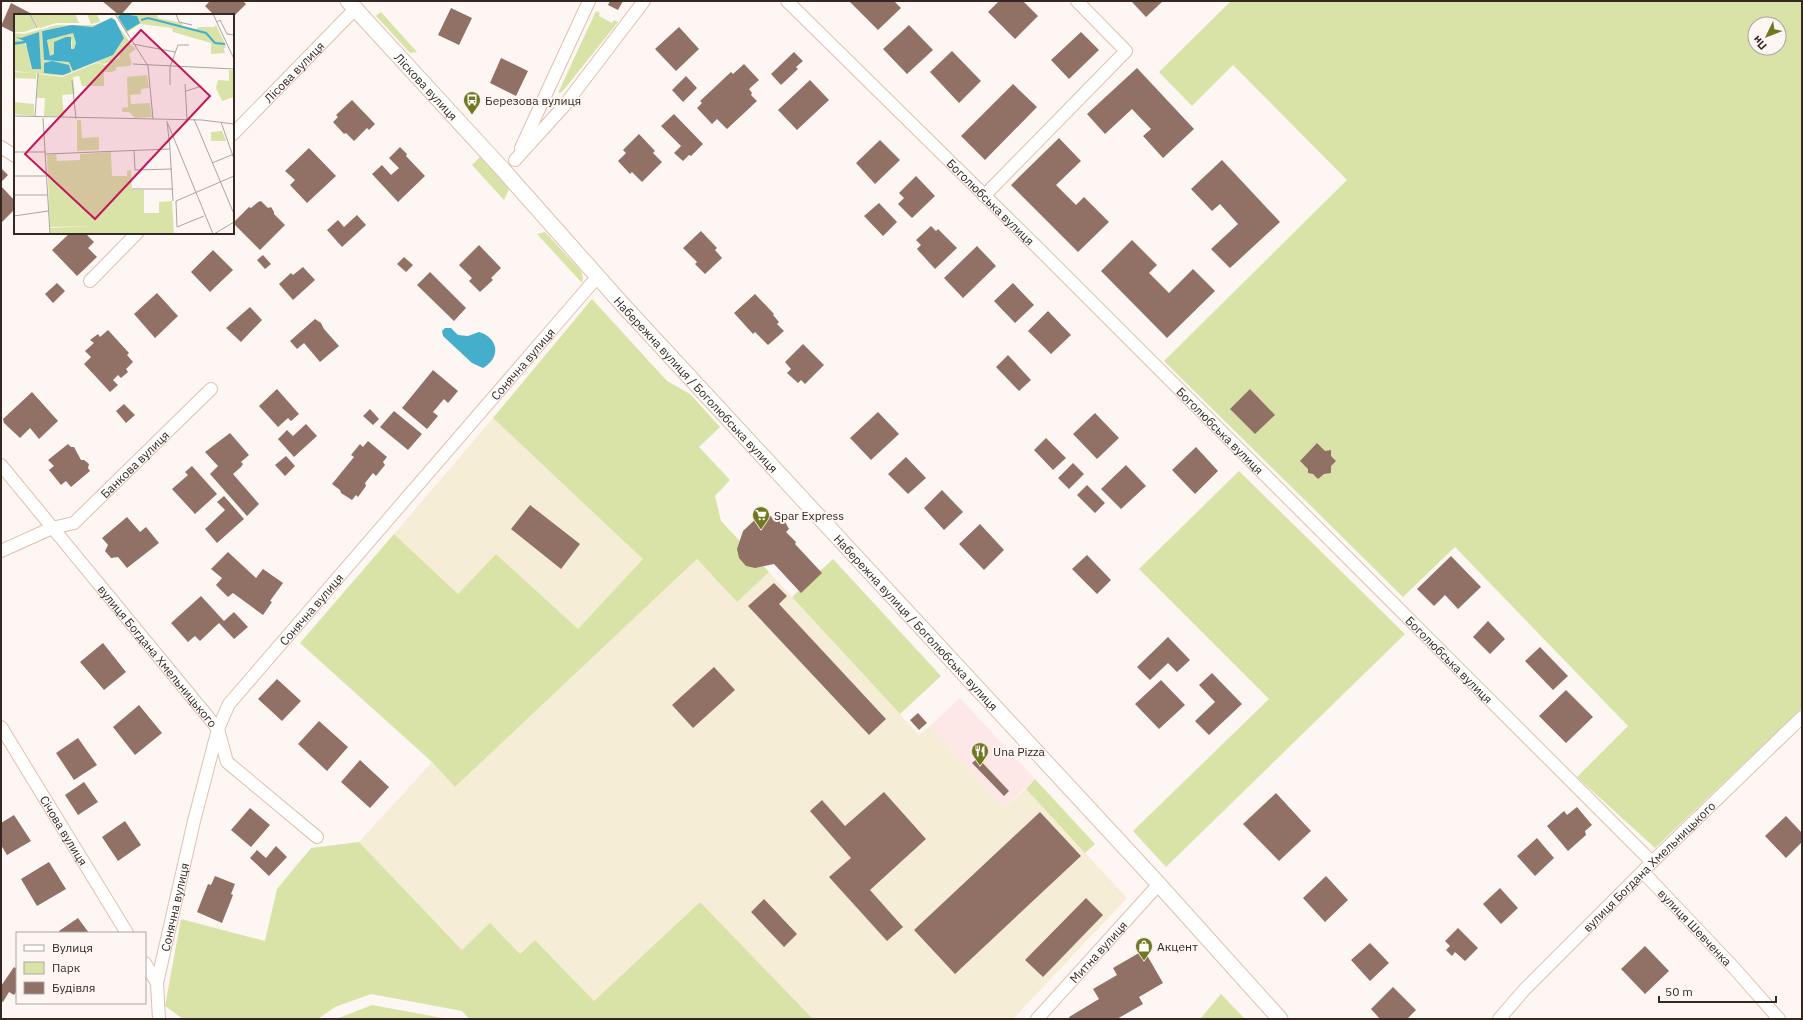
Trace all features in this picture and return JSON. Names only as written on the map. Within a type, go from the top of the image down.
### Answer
[{"type":"street","points":[[515,160],[589,1]]},
{"type":"street","points":[[505,172],[564,106],[644,1]]},
{"type":"street","name":"Боголюбська вулиця","points":[[787,1],[1652,862]]},
{"type":"street","points":[[984,196],[1126,51],[1077,1]]},
{"type":"street","name":"Лісова вулиця","points":[[234,133],[351,5]]},
{"type":"street","name":"Ліскова вулиця","points":[[351,5],[505,172]]},
{"type":"street","points":[[1,147],[14,155]]},
{"type":"street","name":"Набережна вулиця / Боголюбська вулиця","points":[[505,172],[598,276],[1159,884],[1280,1019]]},
{"type":"street","points":[[90,281],[136,234]]},
{"type":"street","name":"Сонячна вулиця","points":[[158,1014],[157,983],[194,821],[218,729],[229,704],[598,276]]},
{"type":"street","name":"Банкова вулиця","points":[[1,552],[52,528],[74,523],[211,389]]},
{"type":"street","name":"вулиця Богдана Хмельницького","points":[[1,465],[218,729],[227,762],[317,837]]},
{"type":"street","name":"вулиця Богдана Хмельницького","points":[[1499,1019],[1525,989],[1652,862],[1802,717]]},
{"type":"street","name":"Січова вулиця","points":[[1,727],[126,932]]},
{"type":"street","name":"вулиця Шевченка","points":[[1643,872],[1735,969],[1779,1019]]},
{"type":"street","name":"Митна вулиця","points":[[1037,1019],[1159,884]]},
{"type":"street","points":[[146,965],[157,983]]},
{"type":"shaded area","points":[[493,418],[644,558],[578,630],[496,554],[458,594],[394,534]]},
{"type":"shaded area","points":[[697,559],[737,602],[769,572],[919,735],[929,727],[1004,808],[1026,789],[1127,898],[1013,1019],[813,1019],[700,902],[594,1001],[535,940],[520,954],[462,950],[359,842],[432,762],[455,787]]},
{"type":"shaded area","points":[[960,698],[1035,779],[1004,808],[929,727]]},
{"type":"green space","points":[[1231,1],[1802,1],[1802,708],[1655,848],[1577,777],[1628,726],[1455,547],[1403,597],[1164,361],[1347,180],[1233,65],[1192,106],[1159,72]]},
{"type":"green space","points":[[596,11],[600,13],[599,16],[612,23],[614,20],[618,22],[562,92],[558,93]]},
{"type":"green space","points":[[381,12],[417,52],[410,53],[376,16]]},
{"type":"green space","points":[[480,157],[509,189],[504,200],[472,165]]},
{"type":"green space","points":[[545,232],[581,271],[583,277],[582,283],[537,234]]},
{"type":"green space","points":[[592,299],[667,381],[690,394],[720,427],[699,447],[730,480],[715,496],[721,521],[769,572],[737,602],[697,559],[455,787],[432,762],[300,643],[394,534],[458,594],[496,554],[578,629],[643,559],[493,418]]},
{"type":"green space","points":[[1239,471],[1405,634],[1166,867],[1133,831],[1269,699],[1139,569]]},
{"type":"green space","points":[[833,559],[941,676],[900,714],[792,597]]},
{"type":"green space","points":[[1035,779],[1095,844],[1085,853],[1026,789]]},
{"type":"green space","points":[[359,842],[462,950],[490,923],[520,954],[535,940],[594,1001],[700,902],[813,1019],[469,1019],[462,1011],[371,994],[335,1007],[318,1019],[183,1019],[165,1006],[181,919],[265,941],[277,889],[311,848]]},
{"type":"green space","points":[[1221,994],[1245,1019],[1200,1019]]},
{"type":"green space","points":[[372,1005],[448,1019],[336,1019]]},
{"type":"water","points":[[445,328],[451,328],[458,335],[468,336],[479,332],[486,335],[494,343],[495,354],[493,359],[483,368],[472,363],[443,336],[442,331]]},
{"type":"building","points":[[102,1],[133,1],[122,14],[118,14]]},
{"type":"building","points":[[210,1],[243,1],[246,4],[234,16],[234,14],[213,14],[205,6]]},
{"type":"building","points":[[610,1],[623,1],[618,10],[608,5]]},
{"type":"building","points":[[849,1],[894,1],[901,8],[878,30]]},
{"type":"building","points":[[999,1],[1023,1],[1038,16],[1015,39],[988,12]]},
{"type":"building","points":[[1131,1],[1163,1],[1146,17]]},
{"type":"building","points":[[11,3],[32,14],[14,14],[14,32],[1,26]]},
{"type":"building","points":[[451,8],[472,18],[459,45],[438,35]]},
{"type":"building","points":[[909,25],[933,50],[907,74],[883,49]]},
{"type":"building","points":[[679,27],[699,49],[676,71],[655,49]]},
{"type":"building","points":[[1081,32],[1099,50],[1069,79],[1051,60]]},
{"type":"building","points":[[952,51],[981,81],[959,103],[930,72]]},
{"type":"building","points":[[794,52],[803,61],[796,67],[798,69],[781,85],[771,74]]},
{"type":"building","points":[[501,58],[528,71],[516,96],[490,83]]},
{"type":"building","points":[[744,64],[759,80],[749,89],[752,93],[751,95],[757,101],[727,129],[717,119],[712,124],[697,108],[702,103],[700,101],[731,72],[733,74]]},
{"type":"building","points":[[1137,68],[1194,129],[1163,158],[1143,136],[1151,129],[1132,109],[1105,134],[1087,114]]},
{"type":"building","points":[[686,76],[697,88],[683,102],[672,90]]},
{"type":"building","points":[[810,80],[829,100],[797,130],[778,110]]},
{"type":"building","points":[[1013,84],[1037,107],[985,160],[961,136]]},
{"type":"building","points":[[352,100],[375,124],[369,130],[367,128],[354,141],[346,133],[344,134],[333,122],[338,117],[336,115]]},
{"type":"building","points":[[674,114],[703,144],[691,156],[689,155],[683,161],[674,153],[681,146],[661,126]]},
{"type":"building","points":[[639,134],[655,151],[653,153],[662,162],[642,182],[632,172],[630,174],[618,161],[626,153],[623,150]]},
{"type":"building","points":[[1059,138],[1081,161],[1056,185],[1076,205],[1084,197],[1109,222],[1078,252],[1011,185]]},
{"type":"building","points":[[880,140],[900,160],[875,184],[856,163]]},
{"type":"building","points":[[400,147],[407,154],[406,156],[425,176],[398,202],[372,174],[382,165],[391,175],[399,168],[389,158]]},
{"type":"building","points":[[309,148],[336,176],[307,203],[290,185],[295,180],[285,171]]},
{"type":"building","points":[[1222,160],[1280,222],[1230,268],[1211,249],[1238,224],[1220,204],[1212,211],[1191,189]]},
{"type":"building","points":[[1,168],[8,175],[1,182]]},
{"type":"building","points":[[916,176],[935,196],[912,218],[898,204],[904,198],[899,193]]},
{"type":"building","points":[[1,186],[14,200],[14,206],[13,211],[1,223]]},
{"type":"building","points":[[261,201],[268,208],[271,207],[274,214],[285,225],[260,250],[234,224],[234,222],[249,207],[251,208]]},
{"type":"building","points":[[879,203],[897,222],[883,236],[864,216]]},
{"type":"building","points":[[357,215],[366,225],[342,247],[327,230],[338,220],[344,227]]},
{"type":"building","points":[[931,226],[936,231],[938,229],[957,248],[935,269],[917,249],[921,245],[916,240]]},
{"type":"building","points":[[701,231],[717,248],[715,250],[722,258],[705,274],[695,264],[697,262],[683,248]]},
{"type":"building","points":[[69,234],[88,234],[87,235],[94,242],[88,248],[97,257],[77,276],[52,250]]},
{"type":"building","points":[[1132,240],[1157,265],[1149,273],[1169,293],[1193,269],[1215,291],[1167,338],[1101,271]]},
{"type":"building","points":[[479,245],[501,268],[491,278],[493,280],[480,292],[469,281],[472,278],[459,265]]},
{"type":"building","points":[[977,246],[996,266],[963,298],[944,278]]},
{"type":"building","points":[[213,250],[233,270],[210,292],[191,272]]},
{"type":"building","points":[[263,255],[271,264],[265,269],[257,260]]},
{"type":"building","points":[[404,257],[413,265],[406,272],[397,264]]},
{"type":"building","points":[[303,267],[315,280],[293,300],[279,284],[291,273],[293,275]]},
{"type":"building","points":[[430,272],[466,308],[454,321],[417,285]]},
{"type":"building","points":[[57,283],[65,291],[53,303],[45,294]]},
{"type":"building","points":[[1013,283],[1034,305],[1015,323],[994,301]]},
{"type":"building","points":[[157,293],[178,316],[155,338],[134,314]]},
{"type":"building","points":[[755,294],[774,314],[773,315],[779,322],[777,324],[784,331],[768,345],[755,332],[753,334],[734,313]]},
{"type":"building","points":[[250,307],[262,320],[241,342],[226,328]]},
{"type":"building","points":[[1048,311],[1071,335],[1051,354],[1028,331]]},
{"type":"building","points":[[315,319],[321,323],[324,329],[339,346],[320,362],[304,343],[297,349],[290,341]]},
{"type":"building","points":[[108,330],[129,353],[127,355],[133,362],[126,369],[128,372],[121,378],[118,375],[113,380],[118,385],[110,392],[84,364],[91,357],[85,351],[94,343],[90,340],[98,334],[100,337]]},
{"type":"building","points":[[803,344],[824,365],[805,384],[801,380],[798,383],[787,373],[791,369],[785,362]]},
{"type":"building","points":[[1008,355],[1031,380],[1019,391],[996,367]]},
{"type":"building","points":[[433,370],[458,391],[448,403],[444,399],[433,412],[438,416],[427,429],[402,408]]},
{"type":"building","points":[[277,389],[299,414],[291,421],[288,418],[278,427],[259,406]]},
{"type":"building","points":[[1250,389],[1275,415],[1255,434],[1230,409]]},
{"type":"building","points":[[32,392],[58,421],[39,439],[30,428],[20,438],[4,423],[3,419]]},
{"type":"building","points":[[124,404],[135,415],[126,423],[116,411]]},
{"type":"building","points":[[370,409],[379,419],[373,425],[363,416]]},
{"type":"building","points":[[394,411],[422,434],[408,450],[380,427]]},
{"type":"building","points":[[878,412],[899,434],[871,460],[850,438]]},
{"type":"building","points":[[1095,413],[1119,438],[1097,459],[1073,434]]},
{"type":"building","points":[[306,424],[317,436],[294,457],[278,439],[287,430],[293,436]]},
{"type":"building","points":[[230,433],[249,455],[241,462],[243,464],[241,467],[233,474],[259,504],[247,516],[210,474],[218,466],[205,452]]},
{"type":"building","points":[[1046,438],[1066,458],[1053,470],[1034,450]]},
{"type":"building","points":[[368,441],[387,457],[383,462],[385,465],[376,476],[373,473],[365,483],[366,486],[358,497],[356,495],[352,500],[341,493],[340,490],[332,484],[354,457],[351,455],[360,444],[363,447]]},
{"type":"building","points":[[1317,443],[1325,451],[1331,450],[1331,456],[1336,461],[1331,466],[1331,473],[1324,474],[1318,479],[1313,474],[1308,473],[1308,469],[1300,461]]},
{"type":"building","points":[[68,444],[71,447],[74,447],[81,460],[84,460],[89,464],[88,468],[90,471],[71,487],[66,481],[61,485],[49,470],[54,466],[48,460]]},
{"type":"building","points":[[1196,447],[1218,471],[1195,494],[1172,470]]},
{"type":"building","points":[[286,456],[295,466],[285,476],[275,465]]},
{"type":"building","points":[[906,457],[926,478],[908,494],[888,474]]},
{"type":"building","points":[[1073,463],[1084,474],[1069,489],[1058,478]]},
{"type":"building","points":[[1126,465],[1146,486],[1121,509],[1101,489]]},
{"type":"building","points":[[192,466],[217,494],[195,514],[172,489],[188,475],[185,472]]},
{"type":"building","points":[[1087,485],[1105,503],[1095,513],[1077,495]]},
{"type":"building","points":[[942,490],[963,512],[944,530],[924,508]]},
{"type":"building","points":[[224,496],[244,519],[217,543],[205,529],[225,510],[217,502]]},
{"type":"building","points":[[530,505],[580,544],[561,569],[511,529]]},
{"type":"building","points":[[765,510],[775,521],[779,517],[784,520],[789,529],[786,532],[822,573],[801,593],[774,564],[755,568],[746,566],[739,558],[737,549],[743,531]]},
{"type":"building","points":[[127,517],[140,532],[146,527],[159,543],[127,568],[118,557],[111,558],[105,551],[108,545],[102,538]]},
{"type":"building","points":[[980,524],[1004,550],[984,570],[959,544]]},
{"type":"building","points":[[228,552],[256,578],[263,569],[283,583],[270,601],[272,602],[263,615],[233,593],[228,597],[216,585],[222,578],[211,569]]},
{"type":"building","points":[[1087,555],[1111,580],[1097,594],[1072,569]]},
{"type":"building","points":[[1451,556],[1481,587],[1458,609],[1445,595],[1434,606],[1417,589]]},
{"type":"building","points":[[774,583],[787,596],[779,604],[886,719],[869,735],[748,606]]},
{"type":"building","points":[[201,596],[224,621],[234,612],[248,627],[234,639],[219,623],[200,641],[195,636],[188,642],[171,623]]},
{"type":"building","points":[[1488,621],[1505,639],[1490,654],[1473,637]]},
{"type":"building","points":[[1168,637],[1190,660],[1177,672],[1168,663],[1150,680],[1137,667]]},
{"type":"building","points":[[103,643],[126,672],[104,690],[80,662]]},
{"type":"building","points":[[1540,647],[1568,676],[1553,690],[1525,661]]},
{"type":"building","points":[[714,667],[735,690],[693,728],[672,705]]},
{"type":"building","points":[[1212,673],[1242,704],[1209,735],[1195,721],[1215,702],[1199,685]]},
{"type":"building","points":[[277,679],[301,701],[282,721],[258,699]]},
{"type":"building","points":[[1161,680],[1185,705],[1159,729],[1135,704]]},
{"type":"building","points":[[1566,690],[1593,717],[1566,743],[1539,716]]},
{"type":"building","points":[[139,705],[162,733],[135,755],[113,727]]},
{"type":"building","points":[[918,713],[927,723],[919,730],[910,720]]},
{"type":"building","points":[[319,721],[348,747],[327,771],[298,744]]},
{"type":"building","points":[[78,738],[97,765],[74,780],[56,753]]},
{"type":"building","points":[[978,758],[1009,791],[1004,796],[972,763]]},
{"type":"building","points":[[360,760],[389,787],[370,808],[341,782]]},
{"type":"building","points":[[84,782],[98,802],[78,815],[65,795]]},
{"type":"building","points":[[884,792],[926,839],[870,890],[903,927],[887,941],[829,877],[851,858],[810,811],[822,800],[845,826]]},
{"type":"building","points":[[1276,793],[1311,831],[1279,861],[1243,824]]},
{"type":"building","points":[[1577,807],[1592,825],[1585,831],[1586,835],[1568,851],[1547,826],[1564,811],[1567,815]]},
{"type":"building","points":[[250,808],[270,825],[251,847],[231,830]]},
{"type":"building","points":[[1040,812],[1081,856],[955,974],[914,930]]},
{"type":"building","points":[[14,815],[31,841],[7,855],[1,845],[1,823]]},
{"type":"building","points":[[1786,816],[1802,833],[1802,842],[1786,858],[1765,836]]},
{"type":"building","points":[[125,821],[141,845],[118,861],[102,837]]},
{"type":"building","points":[[1537,838],[1554,858],[1535,876],[1517,856]]},
{"type":"building","points":[[276,846],[287,857],[269,876],[250,858],[257,850],[266,858]]},
{"type":"building","points":[[49,862],[66,889],[37,906],[21,879]]},
{"type":"building","points":[[215,876],[235,884],[231,894],[233,895],[222,923],[197,912],[208,884],[211,885]]},
{"type":"building","points":[[1326,876],[1348,900],[1325,922],[1303,898]]},
{"type":"building","points":[[1500,888],[1518,908],[1501,924],[1483,904]]},
{"type":"building","points":[[1086,898],[1103,915],[1043,977],[1025,960]]},
{"type":"building","points":[[764,899],[797,934],[784,947],[751,912]]},
{"type":"building","points":[[78,918],[88,932],[60,932]]},
{"type":"building","points":[[1458,928],[1478,948],[1465,961],[1455,952],[1452,956],[1446,950],[1450,946],[1445,941]]},
{"type":"building","points":[[1370,943],[1389,963],[1370,981],[1351,960]]},
{"type":"building","points":[[1645,946],[1669,971],[1645,994],[1621,969]]},
{"type":"building","points":[[1144,950],[1163,983],[1139,997],[1143,1004],[1117,1019],[1070,1019],[1069,1017],[1099,999],[1093,989],[1117,975],[1113,968]]},
{"type":"building","points":[[14,967],[16,968],[16,992],[14,995],[9,992],[3,1002],[1,1001],[1,986]]},
{"type":"building","points":[[1393,987],[1416,1010],[1407,1019],[1380,1019],[1371,1009]]},
{"type":"place","name":"Березова вулиця","points":[[472,115]]},
{"type":"place","name":"Spar Express","points":[[761,530]]},
{"type":"place","name":"Una Pizza","points":[[980,766]]},
{"type":"place","name":"Акцент","points":[[1144,961]]}]
